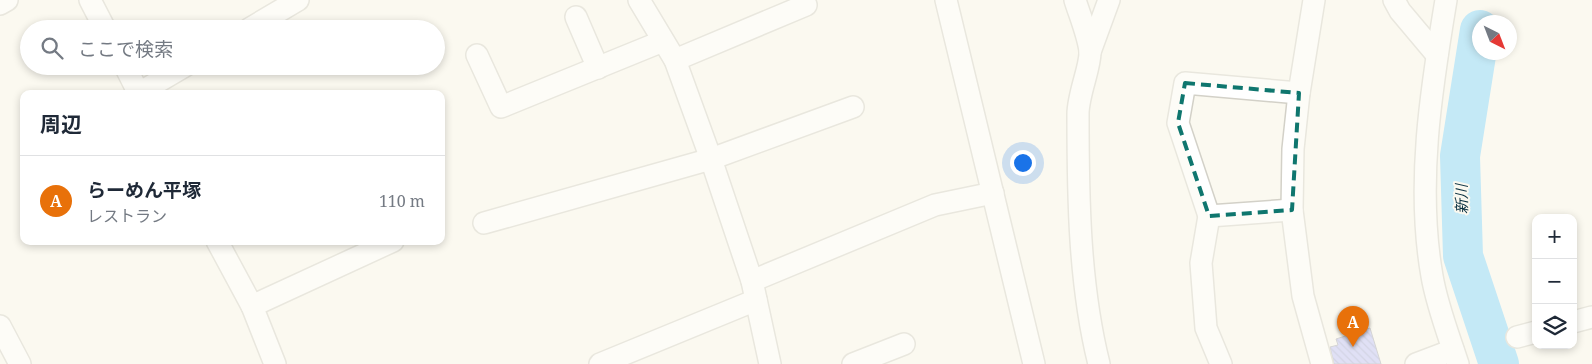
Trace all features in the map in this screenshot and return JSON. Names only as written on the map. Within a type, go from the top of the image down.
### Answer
[{"type":"street","points":[[0,4],[7,0]]},
{"type":"street","points":[[90,0],[100,20]]},
{"type":"street","points":[[264,20],[298,0]]},
{"type":"street","points":[[639,0],[675,60],[711,159],[754,291],[770,364]]},
{"type":"street","points":[[946,0],[1034,364]]},
{"type":"street","points":[[1075,0],[1090,52]]},
{"type":"street","points":[[1099,364],[1091,331],[1081,227],[1078,100],[1090,52],[1109,0]]},
{"type":"street","points":[[1314,0],[1299,93],[1293,149],[1292,210],[1303,296],[1322,364]]},
{"type":"street","points":[[1394,0],[1400,11],[1437,55]]},
{"type":"street","points":[[1416,364],[1456,357],[1432,278],[1424,219],[1425,176],[1437,55],[1446,0]]},
{"type":"street","points":[[675,60],[806,4]]},
{"type":"street","points":[[576,17],[598,68]]},
{"type":"street","points":[[477,55],[501,107],[663,41]]},
{"type":"street","points":[[130,75],[137,90]]},
{"type":"street","points":[[146,90],[170,75]]},
{"type":"street","points":[[1221,364],[1206,328],[1201,263],[1209,216],[1178,123],[1185,83],[1299,93]]},
{"type":"street","points":[[484,224],[711,159],[853,107]]},
{"type":"street","points":[[600,364],[935,205],[993,193]]},
{"type":"street","points":[[1209,216],[1292,210]]},
{"type":"street","points":[[219,245],[252,306],[276,364]]},
{"type":"street","points":[[252,306],[384,245]]},
{"type":"street","points":[[1,330],[20,364]]},
{"type":"street","points":[[853,364],[904,344]]},
{"type":"highlighted area","points":[[1185,83],[1299,93],[1292,210],[1209,216],[1178,123]]},
{"type":"building","points":[[1370,328],[1381,364],[1334,364],[1330,347],[1338,345],[1336,339]]},
{"type":"waterway","name":"新川","points":[[1475,60],[1460,156],[1463,256],[1499,364]]},
{"type":"place","name":"らーめん平塚","points":[[1353,347]]}]
